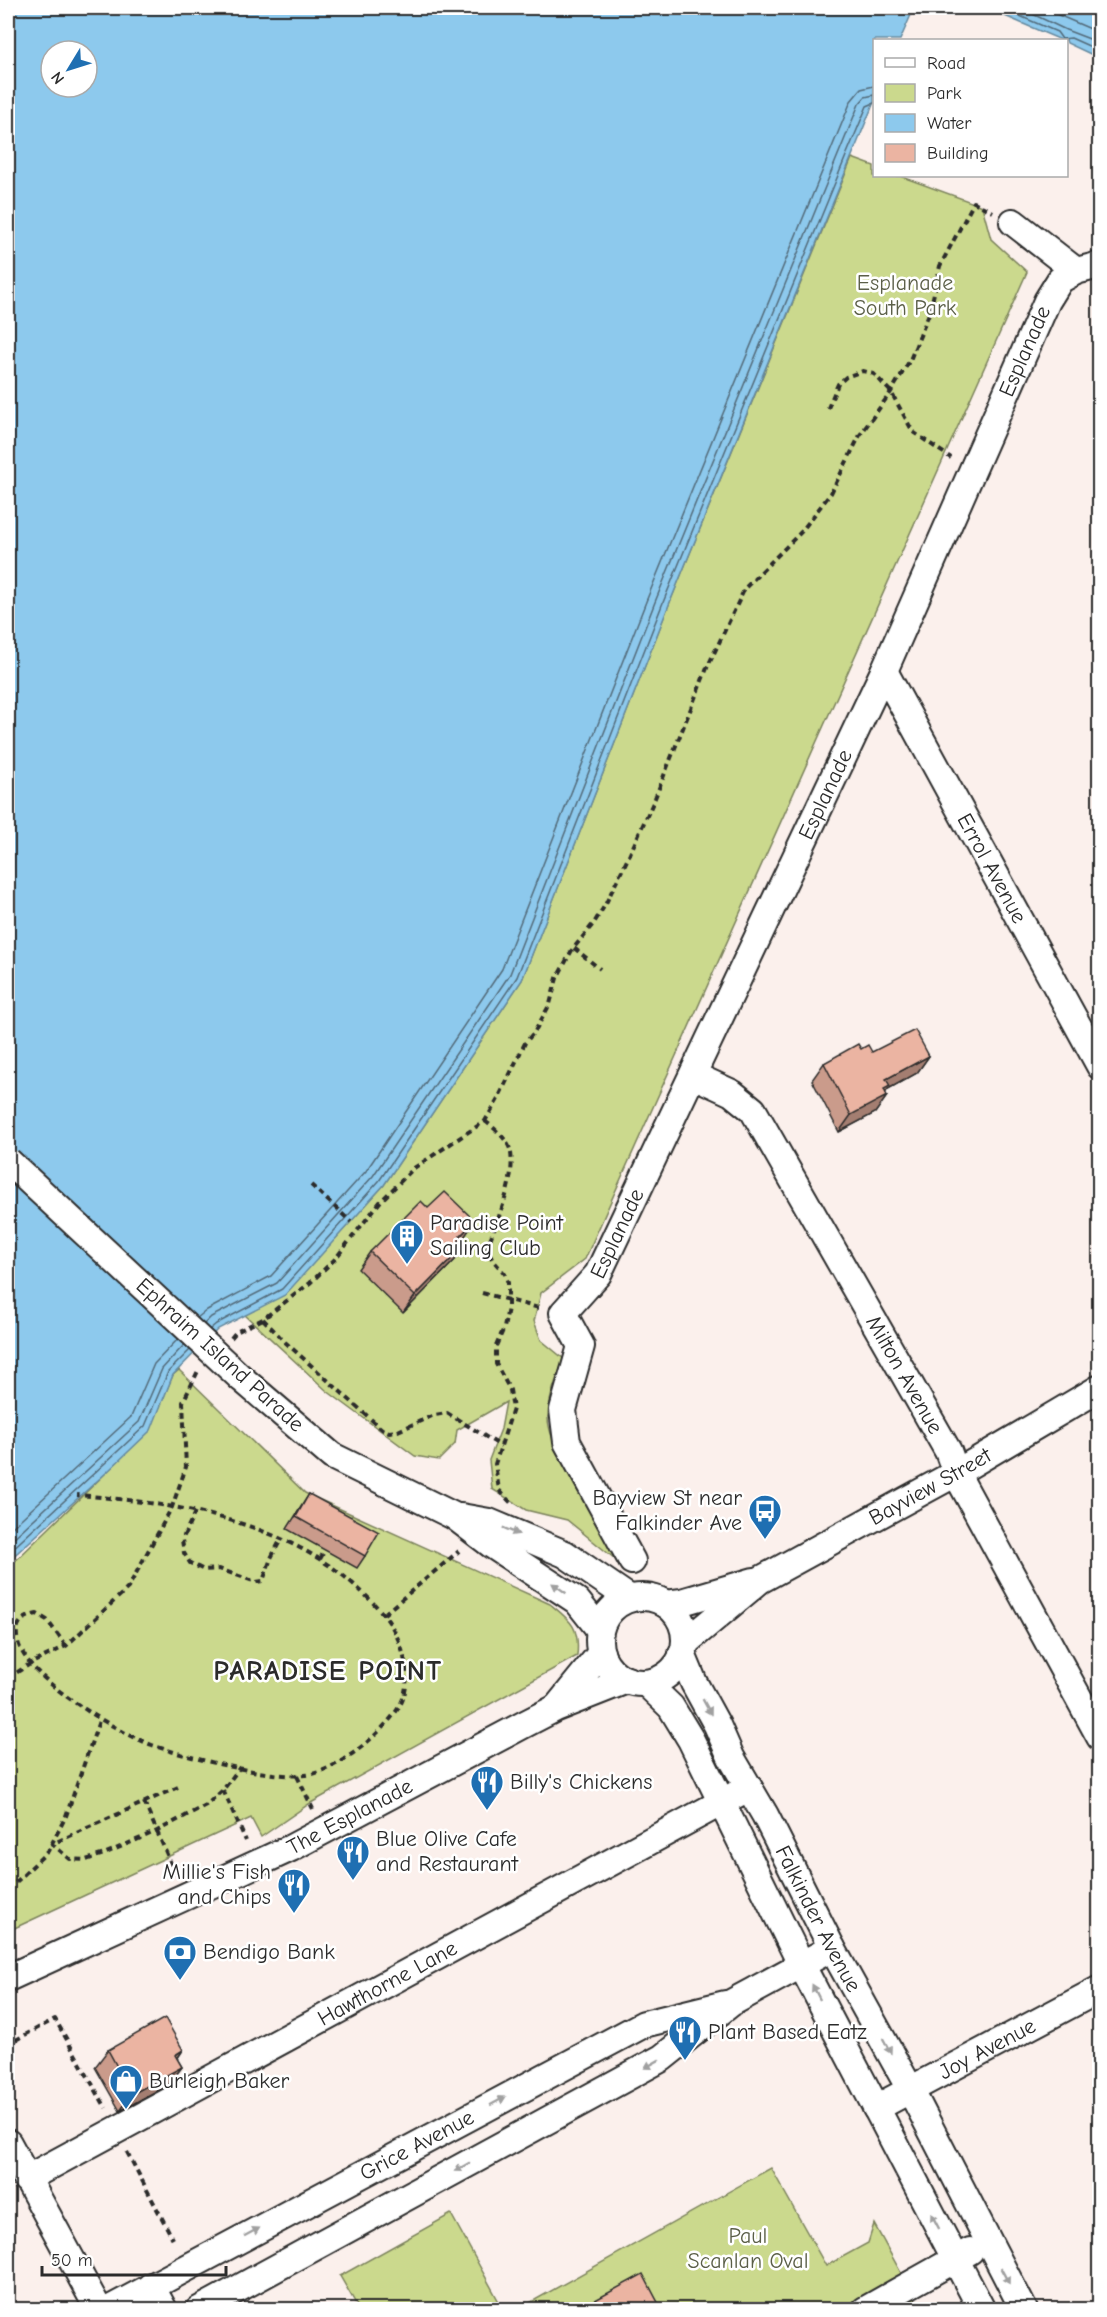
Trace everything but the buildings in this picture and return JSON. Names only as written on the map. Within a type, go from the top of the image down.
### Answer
[{"type":"street","points":[[1013,222],[1088,268]]},
{"type":"street","name":"Esplanade","points":[[563,1314],[598,1274],[884,671],[1047,301],[1060,280],[1088,268]]},
{"type":"street","name":"Errol Avenue","points":[[884,671],[1100,1066]]},
{"type":"street","name":"Milton Avenue","points":[[693,1075],[732,1093],[753,1110],[948,1451],[956,1473],[1100,1737]]},
{"type":"street","name":"Ephraim Island Parade","points":[[8,1161],[241,1378],[332,1456],[454,1516],[492,1545],[577,1601],[600,1642]]},
{"type":"street","points":[[563,1314],[581,1346],[564,1410],[567,1442],[632,1561]]},
{"type":"street","name":"Bayview Street","points":[[665,1604],[682,1602],[760,1580],[956,1473],[1100,1388]]},
{"type":"street","name":"Ephraim Island Parade","points":[[454,1516],[489,1522],[565,1554],[629,1598]]},
{"type":"street","name":"Bayview Street","points":[[684,1648],[760,1580]]},
{"type":"street","points":[[645,1596],[665,1604],[679,1617],[684,1648],[670,1672],[661,1678],[637,1681],[616,1674],[606,1665],[600,1642],[606,1616],[616,1605],[629,1598],[645,1596]]},
{"type":"street","name":"The Esplanade","points":[[556,1708],[600,1642]]},
{"type":"street","name":"Falkinder Avenue","points":[[684,1648],[694,1683],[748,1788],[765,1815],[832,1948],[910,2089],[1024,2310]]},
{"type":"street","name":"The Esplanade","points":[[8,1978],[324,1831],[556,1708],[637,1681]]},
{"type":"street","name":"Falkinder Avenue","points":[[637,1681],[664,1699],[680,1719],[801,1964],[982,2310]]},
{"type":"street","name":"Hawthorne Lane","points":[[26,2179],[748,1788]]},
{"type":"street","name":"Grice Avenue","points":[[199,2310],[662,2058],[731,2003],[832,1948]]},
{"type":"street","name":"Joy Avenue","points":[[876,2108],[1100,1989]]},
{"type":"street","name":"Grice Avenue","points":[[108,2310],[644,2024],[731,2003]]},
{"type":"street","points":[[663,2019],[677,2046]]},
{"type":"street","points":[[8,2143],[99,2310]]},
{"type":"street","points":[[865,2310],[987,2241]]},
{"type":"street","points":[[151,2286],[164,2310]]},
{"type":"path","points":[[228,1340],[236,1332],[263,1319],[327,1267],[380,1202],[414,1168],[485,1120],[497,1101],[525,1043],[535,1031],[550,1004],[557,978],[574,948],[599,914],[628,858],[655,798],[707,668],[745,588],[801,532],[825,501],[860,435],[891,392],[910,360],[930,311],[940,266],[974,202],[1013,222]]},
{"type":"path","points":[[828,408],[838,384],[855,373],[863,371],[874,374],[891,392],[913,432],[972,472]]},
{"type":"path","points":[[574,948],[600,969]]},
{"type":"path","points":[[485,1120],[498,1131],[511,1151],[508,1184],[487,1248],[492,1259],[505,1274],[508,1283],[504,1328],[496,1346],[496,1364],[510,1390],[513,1409],[495,1464],[499,1490],[514,1506]]},
{"type":"path","points":[[311,1185],[351,1222]]},
{"type":"path","points":[[482,1293],[563,1314]]},
{"type":"path","points":[[263,1319],[285,1342],[382,1429],[398,1431],[434,1415],[447,1413],[501,1446]]},
{"type":"path","points":[[8,1678],[66,1646],[128,1588],[172,1507],[186,1467],[183,1402],[196,1373],[204,1365]]},
{"type":"path","points":[[66,1646],[47,1620],[37,1614],[28,1615],[20,1621],[16,1629],[19,1645],[30,1664],[57,1690],[100,1718],[153,1745],[273,1774],[297,1776],[313,1774],[332,1766],[382,1728],[401,1702],[406,1686],[405,1666],[394,1629],[384,1614],[346,1576],[320,1559],[281,1539],[195,1512],[140,1500],[77,1495]]},
{"type":"path","points":[[195,1512],[182,1540],[184,1553],[195,1567],[204,1570],[219,1569],[256,1582],[263,1581],[281,1539]]},
{"type":"path","points":[[384,1614],[464,1547]]},
{"type":"path","points":[[320,1559],[325,1550]]},
{"type":"path","points":[[8,1890],[48,1851],[66,1816],[100,1718]]},
{"type":"path","points":[[51,1844],[70,1859],[86,1860],[156,1831],[206,1805],[223,1790],[240,1767]]},
{"type":"path","points":[[297,1776],[324,1831]]},
{"type":"path","points":[[51,1844],[178,1787]]},
{"type":"path","points":[[223,1790],[256,1863]]},
{"type":"path","points":[[144,1802],[185,1895]]},
{"type":"path","points":[[8,2042],[9,2044],[56,2019],[111,2115]]},
{"type":"path","points":[[123,2145],[173,2239]]},
{"type":"green space","name":"Esplanade South Park","points":[[852,158],[873,166],[873,177],[903,177],[982,206],[991,239],[1027,272],[585,1259],[541,1293],[534,1321],[541,1340],[564,1359],[550,1401],[548,1416],[550,1430],[565,1468],[620,1563],[567,1520],[526,1510],[492,1489],[489,1460],[501,1429],[506,1402],[457,1430],[455,1444],[439,1460],[415,1456],[327,1391],[245,1315],[285,1294],[384,1185],[522,980],[668,607]]},
{"type":"green space","points":[[179,1370],[305,1493],[550,1604],[572,1625],[577,1638],[577,1656],[309,1804],[261,1837],[251,1818],[8,1931],[8,1568],[150,1430],[173,1375]]},
{"type":"green space","name":"Paul Scanlan Oval","points":[[771,2168],[826,2266],[868,2243],[874,2224],[921,2309],[517,2310]]},
{"type":"green space","points":[[451,2214],[503,2309],[359,2309],[340,2276]]},
{"type":"water","points":[[8,8],[914,8],[900,39],[873,39],[873,104],[668,607],[522,980],[384,1185],[285,1295],[218,1329],[173,1375],[151,1430],[8,1561]]},
{"type":"water","points":[[986,8],[1099,8],[1099,58],[1068,43],[1068,39],[1059,39]]},
{"type":"place","name":"Paradise Point Sailing Club","points":[[407,1265]]},
{"type":"place","name":"Bayview St near Falkinder Ave","points":[[765,1540]]},
{"type":"place","name":"Billy's Chickens","points":[[487,1811]]},
{"type":"place","name":"Blue Olive Cafe and Restaurant","points":[[353,1881]]},
{"type":"place","name":"Millie's Fish and Chips","points":[[294,1914]]},
{"type":"place","name":"Bendigo Bank","points":[[180,1981]]},
{"type":"place","name":"Plant Based Eatz","points":[[685,2061]]},
{"type":"place","name":"Burleigh Baker","points":[[126,2110]]},
{"type":"district","name":"PARADISE POINT","points":[[328,1671]]}]
